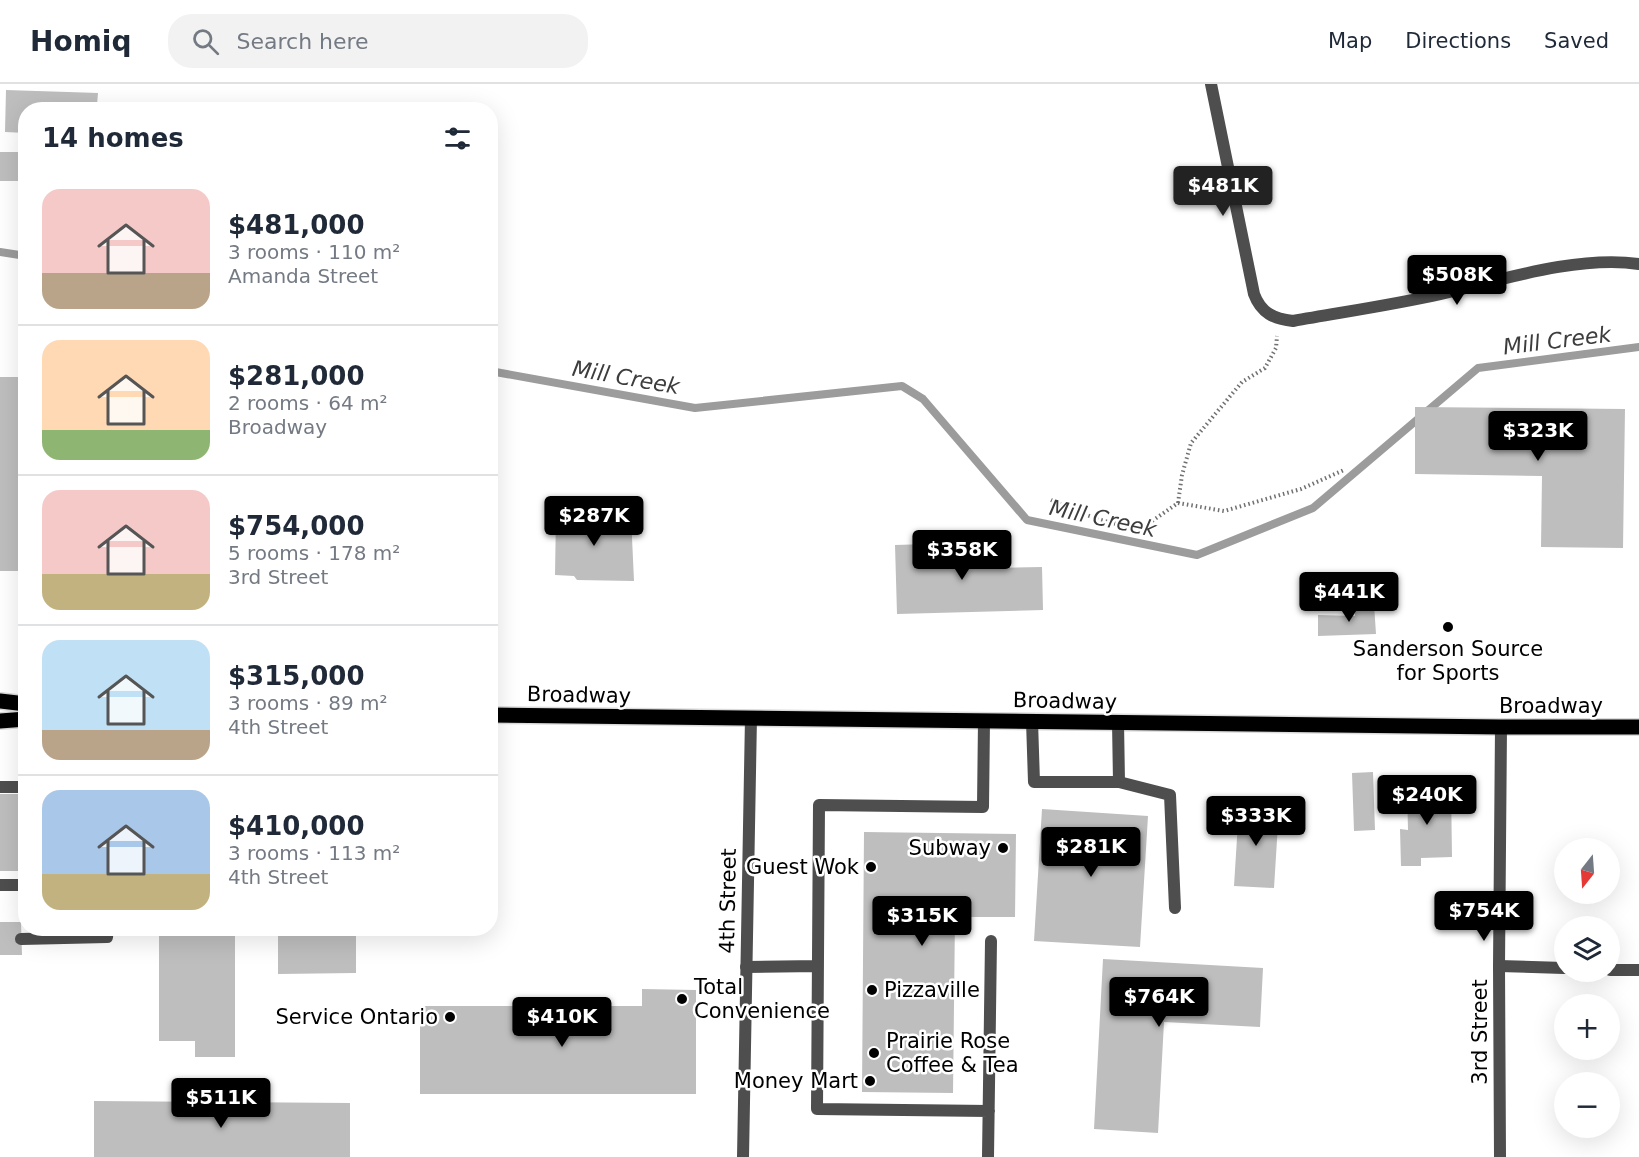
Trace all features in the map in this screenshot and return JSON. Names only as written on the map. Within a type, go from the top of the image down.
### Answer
[{"type":"main road","points":[[0,700],[18,703]]},
{"type":"main road","name":"Broadway","points":[[498,715],[1501,728],[1639,727]]},
{"type":"main road","points":[[0,721],[18,720]]},
{"type":"street","points":[[1211,84],[1254,294],[1258,305],[1278,320],[1293,321],[1385,305],[1530,272],[1594,263],[1639,264]]},
{"type":"street","name":"4th Street","points":[[744,1157],[751,717]]},
{"type":"street","points":[[984,721],[983,807],[819,805],[817,1110],[989,1111]]},
{"type":"street","points":[[1032,721],[1034,782],[1119,782],[1170,795],[1175,908]]},
{"type":"street","points":[[1118,722],[1119,782]]},
{"type":"street","name":"3rd Street","points":[[1500,1157],[1498,966],[1501,728]]},
{"type":"street","points":[[0,787],[18,788]]},
{"type":"street","points":[[0,885],[18,885]]},
{"type":"street","points":[[21,939],[107,936]]},
{"type":"street","points":[[988,1157],[991,941]]},
{"type":"street","points":[[746,967],[818,966]]},
{"type":"street","points":[[1498,966],[1554,968]]},
{"type":"street","points":[[1620,969],[1639,970]]},
{"type":"path","points":[[1178,503],[1182,475],[1191,442],[1242,382],[1265,368],[1275,348],[1278,320]]},
{"type":"path","points":[[1051,500],[1088,517],[1122,526],[1142,528],[1178,503],[1224,511],[1301,489],[1344,470]]},
{"type":"building","points":[[6,90],[98,93],[97,102],[18,102],[18,133],[5,132]]},
{"type":"building","points":[[0,152],[18,152],[18,181],[0,181]]},
{"type":"building","points":[[0,377],[18,377],[18,571],[0,571]]},
{"type":"building","points":[[1415,407],[1625,409],[1623,548],[1541,547],[1542,476],[1415,474]]},
{"type":"building","points":[[556,514],[631,516],[634,581],[577,580],[574,576],[555,575]]},
{"type":"building","points":[[991,542],[992,568],[1042,567],[1043,610],[897,614],[895,545]]},
{"type":"building","points":[[1355,604],[1374,604],[1376,634],[1318,636],[1318,615],[1355,616]]},
{"type":"building","points":[[1373,772],[1375,830],[1354,831],[1352,773]]},
{"type":"building","points":[[1451,788],[1452,857],[1421,858],[1421,866],[1401,866],[1400,829],[1408,830],[1407,789]]},
{"type":"building","points":[[0,794],[18,794],[18,871],[0,871]]},
{"type":"building","points":[[1239,806],[1279,808],[1274,888],[1234,886]]},
{"type":"building","points":[[1042,809],[1148,816],[1140,947],[1034,941]]},
{"type":"building","points":[[864,832],[1016,834],[1015,917],[955,917],[953,1093],[862,1092]]},
{"type":"building","points":[[0,922],[18,922],[22,955],[0,955]]},
{"type":"building","points":[[159,936],[235,936],[235,1057],[195,1057],[195,1041],[159,1041]]},
{"type":"building","points":[[278,936],[356,936],[356,973],[278,974]]},
{"type":"building","points":[[1103,959],[1263,968],[1260,1027],[1164,1022],[1158,1133],[1094,1129]]},
{"type":"building","points":[[642,989],[696,990],[696,1094],[420,1094],[420,1006],[642,1006]]},
{"type":"building","points":[[94,1101],[350,1103],[350,1157],[94,1157]]},
{"type":"waterway","name":"Mill Creek","points":[[0,252],[18,255]]},
{"type":"waterway","name":"Mill Creek","points":[[498,372],[695,408],[902,386],[923,399],[1027,520],[1197,555],[1313,508],[1478,368],[1639,347]]},
{"type":"place","name":"Sanderson Source for Sports","points":[[1448,627]]},
{"type":"place","name":"Subway","points":[[1003,848]]},
{"type":"place","name":"Guest Wok","points":[[871,867]]},
{"type":"place","name":"Pizzaville","points":[[872,990]]},
{"type":"place","name":"Total Convenience","points":[[682,999]]},
{"type":"place","name":"Service Ontario","points":[[450,1017]]},
{"type":"place","name":"Prairie Rose Coffee & Tea","points":[[874,1053]]},
{"type":"place","name":"Money Mart","points":[[870,1081]]}]
